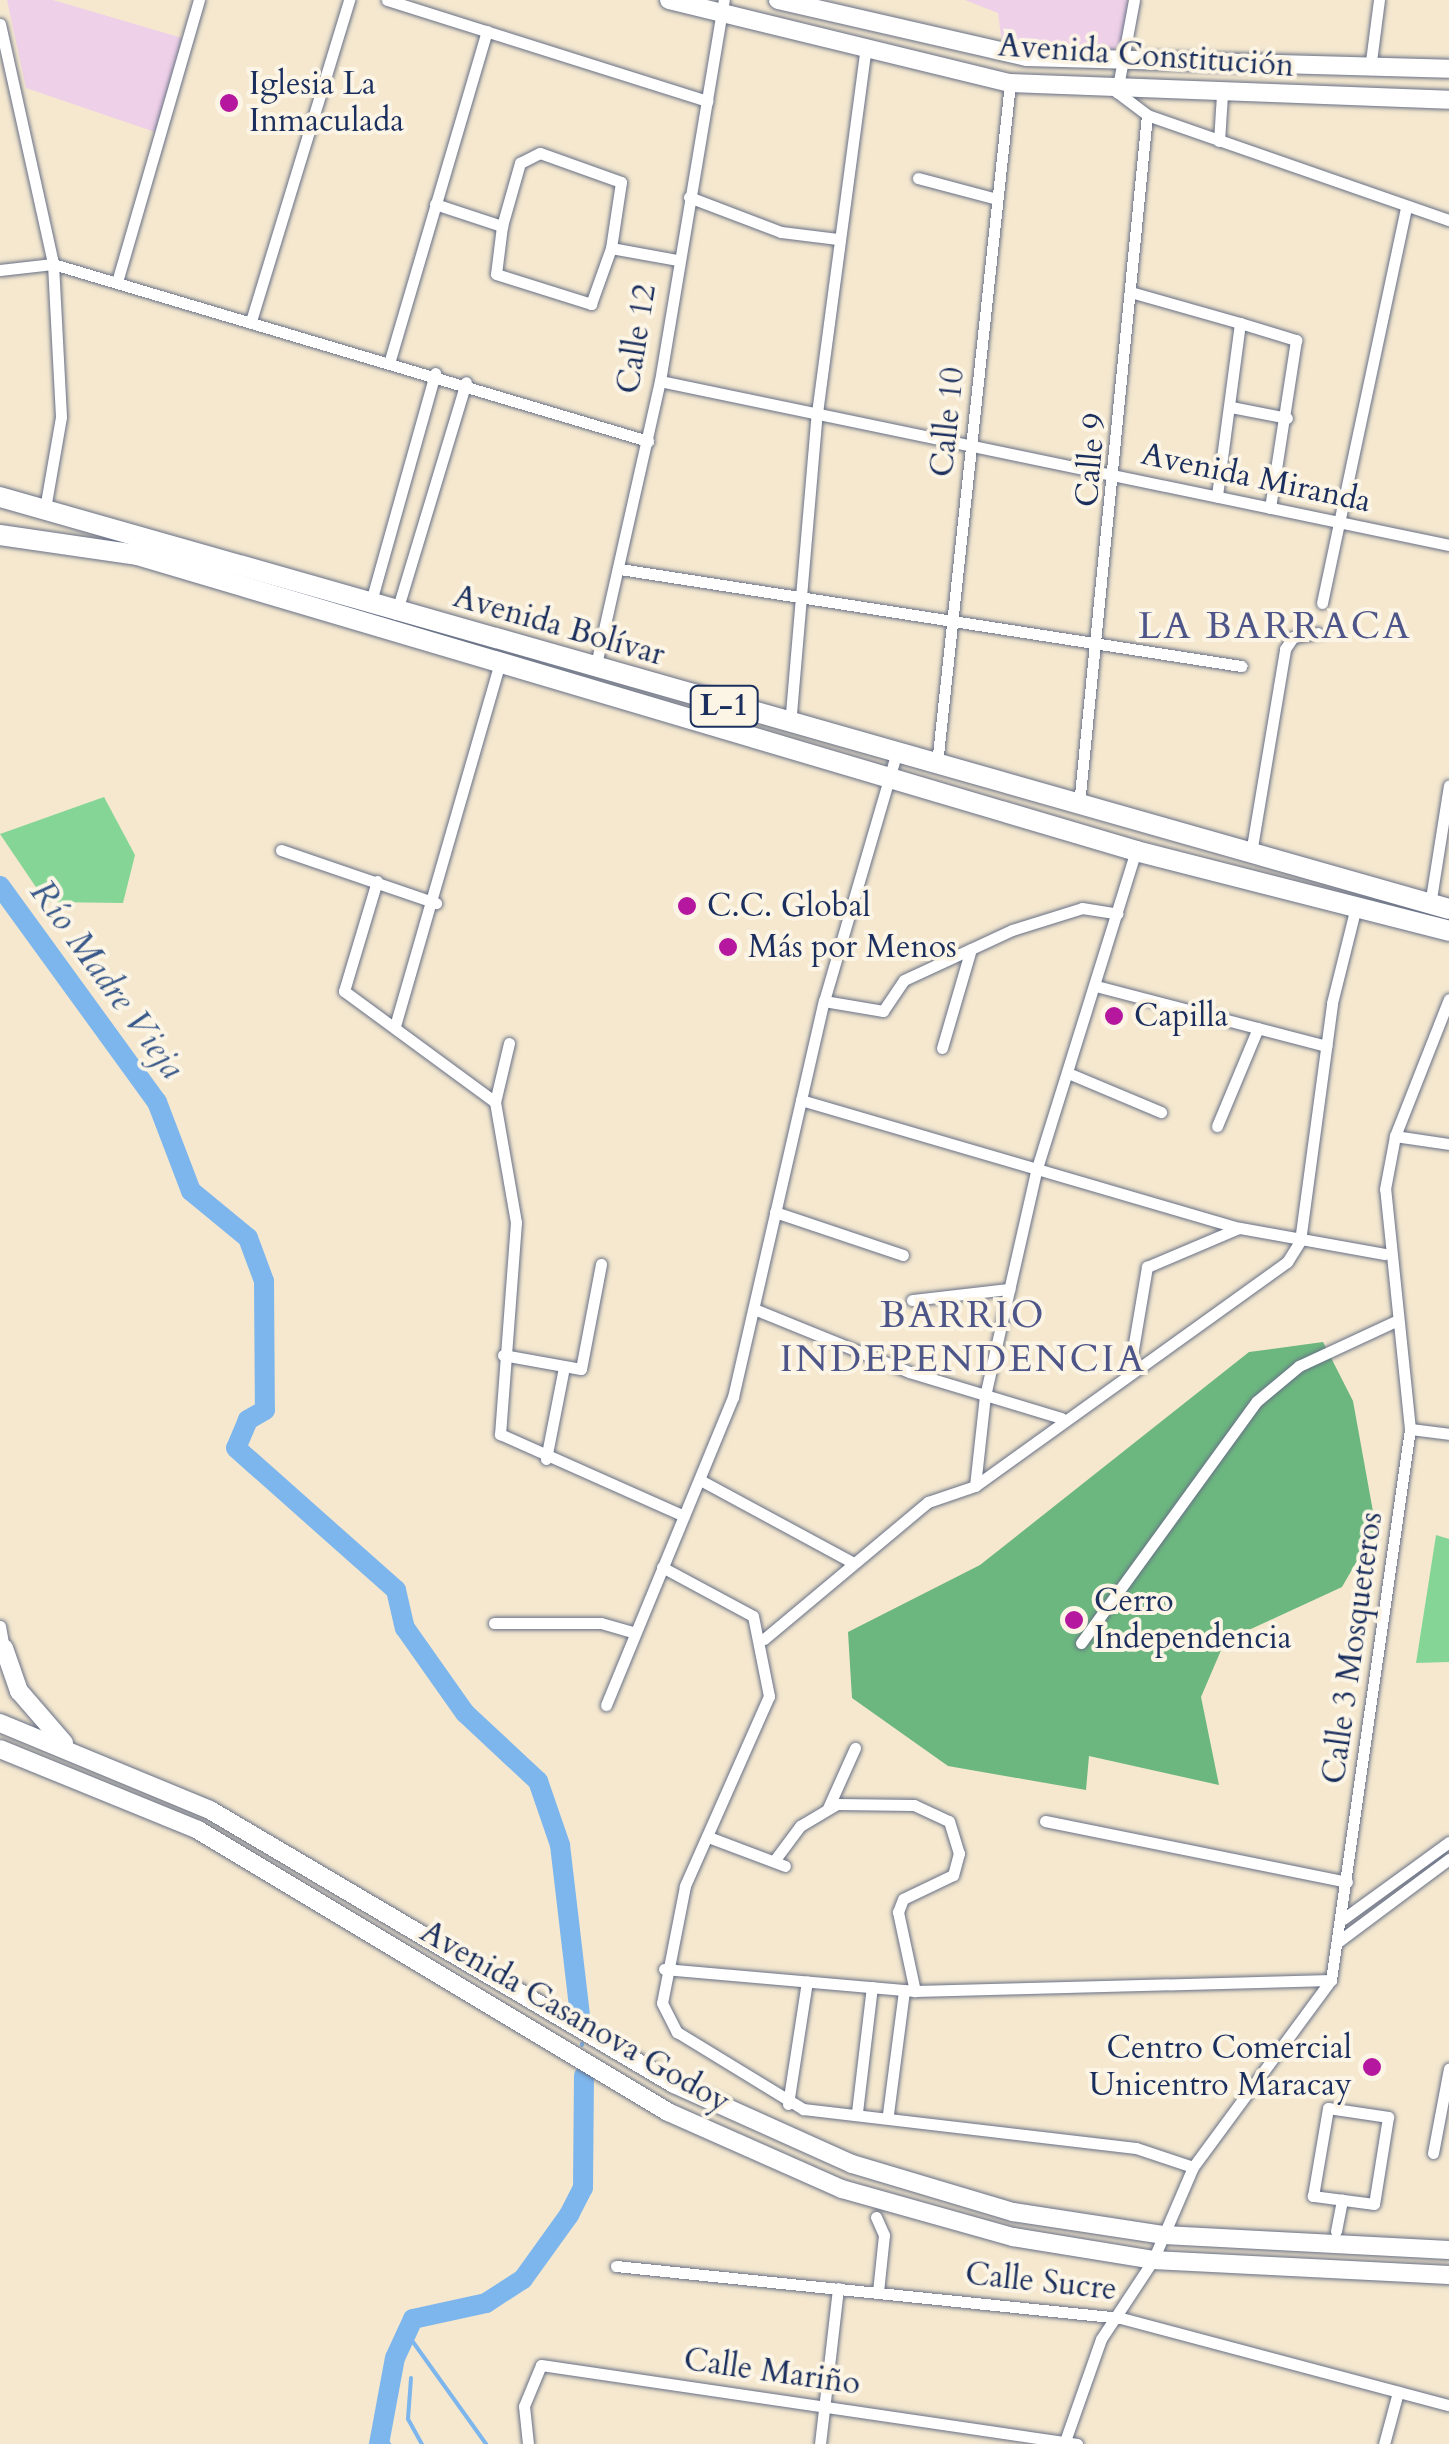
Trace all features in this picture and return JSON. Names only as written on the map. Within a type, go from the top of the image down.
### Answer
[{"type":"main road","name":"Avenida Bolívar","points":[[0,497],[394,619],[596,668],[1250,858],[1439,907]]},
{"type":"main road","name":"Avenida Bolívar","points":[[0,535],[136,555],[368,611]]},
{"type":"main road","name":"Avenida Bolívar","points":[[394,619],[500,659],[1136,851],[1449,931]]},
{"type":"street","points":[[117,282],[199,0]]},
{"type":"street","points":[[251,320],[350,0]]},
{"type":"street","points":[[387,0],[707,101]]},
{"type":"street","name":"Avenida Constitución","points":[[669,0],[722,8],[864,51],[1010,83],[1117,92],[1449,100]]},
{"type":"street","name":"Avenida Constitución","points":[[778,0],[966,47],[1125,67],[1449,70]]},
{"type":"street","points":[[1134,0],[1125,67],[1117,92],[1147,116],[1449,220]]},
{"type":"street","points":[[1370,68],[1379,0]]},
{"type":"street","name":"Calle 12","points":[[596,668],[660,381],[722,8]]},
{"type":"street","points":[[0,24],[53,264],[61,417],[46,509]]},
{"type":"street","points":[[390,360],[488,31]]},
{"type":"street","points":[[790,725],[797,598],[817,413],[864,51]]},
{"type":"street","name":"Calle 10","points":[[937,766],[1010,83]]},
{"type":"street","points":[[1219,140],[1222,94]]},
{"type":"street","name":"Calle 9","points":[[1079,809],[1118,477],[1147,116]]},
{"type":"street","points":[[540,154],[621,182],[611,248],[592,304],[496,274],[502,226],[520,163],[540,154]]},
{"type":"street","points":[[918,178],[997,199]]},
{"type":"street","points":[[689,197],[781,232],[838,239]]},
{"type":"street","points":[[435,204],[502,226]]},
{"type":"street","points":[[1322,603],[1406,206]]},
{"type":"street","points":[[611,248],[678,260]]},
{"type":"street","points":[[0,270],[53,264],[466,382],[648,441]]},
{"type":"street","points":[[1134,293],[1296,340],[1288,418],[1270,508]]},
{"type":"street","points":[[1217,496],[1240,323]]},
{"type":"street","points":[[368,611],[435,374]]},
{"type":"street","name":"Avenida Miranda","points":[[660,381],[1449,545]]},
{"type":"street","points":[[394,619],[466,382]]},
{"type":"street","points":[[1231,407],[1288,418]]},
{"type":"street","points":[[620,569],[955,624],[1100,640],[1241,666]]},
{"type":"street","points":[[1250,858],[1286,649],[1293,636],[1318,633]]},
{"type":"street","points":[[395,1026],[436,903],[500,659]]},
{"type":"street","points":[[606,1705],[634,1632],[702,1481],[754,1309],[824,1001],[896,754]]},
{"type":"street","points":[[1439,907],[1449,785]]},
{"type":"street","points":[[281,850],[436,903]]},
{"type":"street","points":[[975,1486],[985,1396],[1037,1168],[1136,851]]},
{"type":"street","points":[[377,881],[342,985],[496,1102]]},
{"type":"street","points":[[764,1640],[852,1562],[928,1502],[975,1486],[1061,1418],[1231,1308],[1300,1240],[1326,1046],[1356,907]]},
{"type":"street","points":[[824,1001],[882,1011],[904,980],[971,949],[1082,908],[1118,914]]},
{"type":"street","points":[[942,1048],[971,949]]},
{"type":"street","points":[[1096,986],[1326,1046]]},
{"type":"street","name":"Calle 3 Mosqueteros","points":[[1069,2443],[1101,2338],[1121,2318],[1194,2167],[1331,1980],[1410,1429],[1386,1254],[1396,1136],[1449,999]]},
{"type":"street","points":[[1217,1126],[1258,1028]]},
{"type":"street","points":[[509,1043],[496,1102],[516,1222],[503,1354],[500,1434],[546,1460],[684,1516]]},
{"type":"street","points":[[1068,1073],[1160,1112]]},
{"type":"street","points":[[801,1100],[1240,1228],[1386,1254]]},
{"type":"street","points":[[1396,1136],[1449,1144]]},
{"type":"street","points":[[776,1212],[903,1255]]},
{"type":"street","points":[[1128,1373],[1147,1266],[1240,1228]]},
{"type":"street","points":[[503,1354],[564,1368],[583,1367],[601,1264]]},
{"type":"street","points":[[912,1300],[1009,1289]]},
{"type":"street","points":[[754,1309],[985,1396],[1061,1418]]},
{"type":"street","points":[[1081,1644],[1257,1402],[1298,1366],[1398,1320]]},
{"type":"street","points":[[546,1460],[564,1368]]},
{"type":"street","points":[[1410,1429],[1449,1434]]},
{"type":"street","points":[[702,1481],[852,1562]]},
{"type":"street","points":[[662,1567],[753,1616],[764,1640],[766,1709],[711,1838],[686,1886],[664,1969],[662,2003],[677,2032],[788,2104],[1136,2148],[1194,2167]]},
{"type":"street","points":[[494,1622],[601,1623],[634,1632]]},
{"type":"street","points":[[0,1626],[2,1651],[19,1691],[69,1749]]},
{"type":"street","name":"Avenida Casanova Godoy","points":[[0,1723],[210,1810],[674,2084],[852,2164],[1013,2212],[1164,2235],[1449,2250]]},
{"type":"street","points":[[711,1838],[779,1864],[828,1808],[855,1748]]},
{"type":"street","name":"Avenida Casanova Godoy","points":[[0,1749],[198,1830],[668,2112],[807,2174],[1012,2238],[1152,2260],[1449,2276]]},
{"type":"street","points":[[828,1808],[914,1805],[936,1810],[957,1836],[953,1875],[900,1903],[910,1990],[888,2114]]},
{"type":"street","points":[[1046,1821],[1346,1882]]},
{"type":"street","points":[[1342,1918],[1449,1842]]},
{"type":"street","points":[[1339,1941],[1449,1859]]},
{"type":"street","points":[[664,1969],[910,1990],[1331,1980]]},
{"type":"street","points":[[788,2104],[807,1982]]},
{"type":"street","points":[[857,2112],[872,1987]]},
{"type":"street","points":[[1433,2153],[1449,2068]]},
{"type":"street","points":[[1328,2108],[1388,2117],[1374,2204],[1341,2201],[1313,2196],[1328,2108]]},
{"type":"street","points":[[1337,2226],[1341,2201]]},
{"type":"street","points":[[876,2217],[884,2236],[878,2292]]},
{"type":"street","name":"Calle Sucre","points":[[616,2266],[1121,2318],[1449,2405]]},
{"type":"street","points":[[820,2444],[838,2288]]},
{"type":"street","name":"Calle Mariño","points":[[528,2444],[524,2406],[541,2365],[1069,2443]]},
{"type":"street","points":[[1384,2444],[1398,2392]]},
{"type":"shaded area","points":[[7,0],[53,0],[182,38],[155,132],[26,88]]},
{"type":"shaded area","points":[[965,0],[1128,0],[1122,40],[1107,58],[1002,43],[998,13]]},
{"type":"green space","points":[[104,797],[135,855],[123,903],[46,902],[0,834]]},
{"type":"green space","points":[[1323,1342],[1353,1401],[1376,1528],[1342,1587],[1225,1641],[1201,1697],[1219,1785],[1089,1756],[1086,1790],[948,1766],[852,1698],[848,1632],[980,1565],[1249,1352]]},
{"type":"green space","points":[[1436,1535],[1449,1539],[1449,1662],[1416,1663]]},
{"type":"waterway","name":"Río Madre Vieja","points":[[0,886],[157,1102],[191,1191],[248,1238],[264,1281],[265,1410],[248,1420],[236,1448],[396,1590],[405,1628],[465,1713],[538,1781],[560,1845],[580,2014]]},
{"type":"waterway","name":"Río Madre Vieja","points":[[379,2444],[395,2358],[413,2319],[486,2303],[523,2279],[569,2215],[583,2188],[584,2076]]},
{"type":"waterway","points":[[408,2335],[486,2444]]},
{"type":"waterway","points":[[411,2378],[408,2419],[422,2444]]},
{"type":"waterway","points":[[380,2431],[389,2444]]},
{"type":"place","name":"Iglesia La Inmaculada","points":[[229,103]]},
{"type":"place","name":"C.C. Global","points":[[687,906]]},
{"type":"place","name":"Más por Menos","points":[[728,947]]},
{"type":"place","name":"Capilla","points":[[1114,1016]]},
{"type":"place","name":"Cerro Independencia","points":[[1074,1620]]},
{"type":"place","name":"Centro Comercial Unicentro Maracay","points":[[1372,2067]]},
{"type":"district","name":"LA BARRACA","points":[[1275,627]]},
{"type":"district","name":"BARRIO INDEPENDENCIA","points":[[963,1338]]}]
